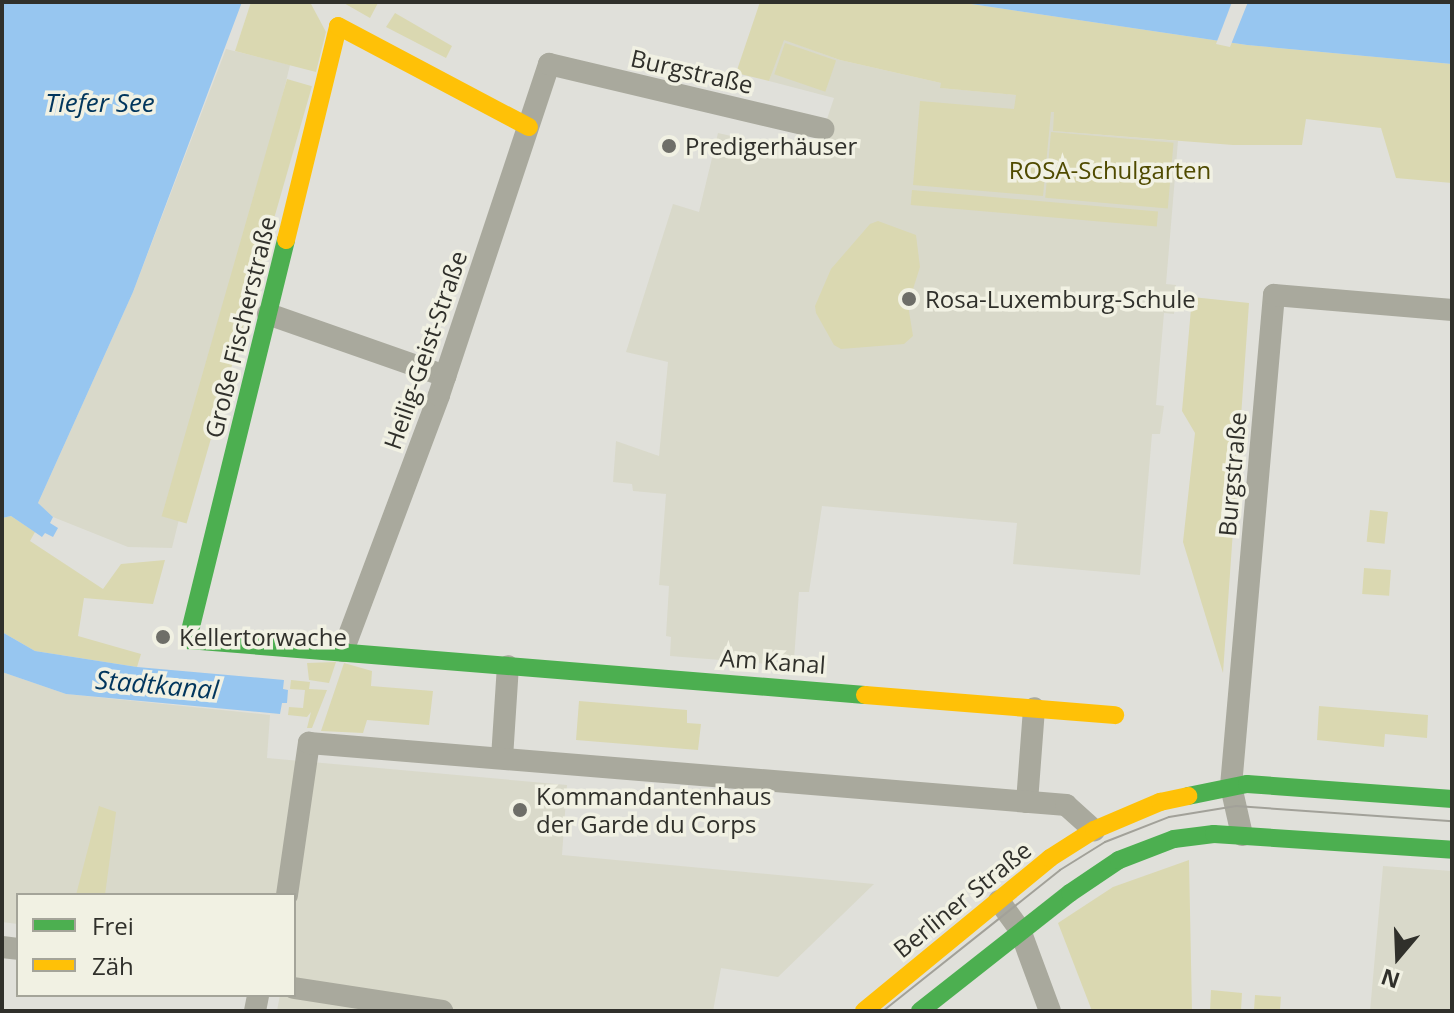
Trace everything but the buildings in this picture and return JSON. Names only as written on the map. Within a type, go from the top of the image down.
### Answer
[{"type":"street","name":"Große Fischerstraße","points":[[188,640],[338,26],[529,127]]},
{"type":"street","name":"Heilig-Geist-Straße","points":[[343,651],[445,376],[549,64]]},
{"type":"street","name":"Burgstraße","points":[[549,64],[823,129]]},
{"type":"street","name":"Burgstraße","points":[[1242,835],[1231,786],[1274,295],[1452,310]]},
{"type":"street","points":[[268,314],[445,376]]},
{"type":"street","name":"Am Kanal","points":[[188,640],[1115,715]]},
{"type":"street","points":[[502,758],[508,666]]},
{"type":"street","points":[[1027,802],[1034,708]]},
{"type":"street","points":[[287,893],[309,743],[1066,805],[1094,830],[1119,860]]},
{"type":"street","points":[[1094,830],[1160,802],[1231,786],[1290,786],[1452,799]]},
{"type":"street","name":"Berliner Straße","points":[[864,1011],[1050,858],[1094,830]]},
{"type":"street","points":[[920,1011],[1020,930],[1119,860],[1174,839],[1214,834],[1242,835],[1452,850]]},
{"type":"street","points":[[999,901],[1020,930],[1050,1011]]},
{"type":"street","points":[[296,988],[442,1011]]},
{"type":"shaded area","name":"Rosa-Luxemburg-Schule","points":[[783,39],[840,60],[941,83],[941,88],[1017,95],[1015,108],[1054,112],[1054,131],[1178,141],[1166,284],[1176,285],[1174,314],[1164,313],[1156,405],[1164,406],[1160,434],[1152,434],[1140,575],[1013,564],[1017,523],[822,506],[809,592],[799,592],[794,659],[769,656],[768,664],[736,661],[736,657],[721,655],[721,660],[670,656],[671,637],[666,636],[669,586],[659,585],[666,494],[633,491],[632,484],[613,482],[616,441],[659,456],[668,362],[626,352],[673,204],[699,212],[718,133],[815,155],[834,98],[769,81]]},
{"type":"shaded area","points":[[226,49],[290,65],[172,548],[128,547],[53,517],[38,503],[133,292]]},
{"type":"shaded area","points":[[2,672],[66,694],[270,715],[267,758],[567,785],[562,855],[874,884],[778,977],[721,968],[713,1011],[277,1011],[280,997],[296,997],[296,893],[16,893],[16,924],[2,922]]},
{"type":"shaded area","points":[[1383,866],[1452,871],[1452,1011],[1370,1011]]},
{"type":"green space","points":[[251,2],[310,2],[326,32],[316,72],[235,51]]},
{"type":"green space","points":[[342,2],[376,2],[378,3],[370,18]]},
{"type":"green space","points":[[760,2],[958,2],[1247,45],[1452,64],[1452,183],[1396,178],[1381,128],[1306,119],[1302,145],[1233,145],[1053,131],[1054,112],[1051,112],[1043,196],[913,185],[920,101],[1014,109],[1016,95],[940,88],[941,83],[840,60],[784,40],[769,81],[736,73]]},
{"type":"green space","points":[[395,13],[452,46],[446,58],[386,27]]},
{"type":"green space","points":[[785,43],[836,61],[825,92],[774,74]]},
{"type":"green space","points":[[287,79],[312,86],[187,524],[162,516]]},
{"type":"green space","name":"ROSA-Schulgarten","points":[[1051,132],[1174,143],[1168,208],[1045,198]]},
{"type":"green space","points":[[912,190],[1158,212],[1157,226],[911,205]]},
{"type":"green space","points":[[878,221],[916,235],[920,267],[908,305],[913,336],[904,344],[841,349],[834,345],[815,306],[831,269],[870,224]]},
{"type":"green space","points":[[1192,297],[1249,303],[1223,673],[1183,542],[1195,433],[1182,411]]},
{"type":"green space","points":[[1370,510],[1388,512],[1385,544],[1367,542]]},
{"type":"green space","points":[[11,516],[35,532],[30,541],[103,589],[121,564],[165,560],[153,604],[84,598],[78,636],[141,654],[137,667],[35,651],[2,632],[2,518]]},
{"type":"green space","points":[[1364,568],[1391,570],[1389,596],[1362,594]]},
{"type":"green space","points":[[336,662],[329,683],[309,680],[307,663]]},
{"type":"green space","points":[[344,663],[372,671],[371,686],[433,691],[429,725],[367,720],[363,733],[321,731]]},
{"type":"green space","points":[[291,680],[310,682],[309,689],[327,690],[312,728],[307,728],[311,712],[307,717],[288,715],[289,707],[303,708],[305,690],[290,689]]},
{"type":"green space","points":[[579,701],[687,710],[687,723],[701,724],[698,750],[576,740]]},
{"type":"green space","points":[[1319,706],[1428,715],[1427,738],[1385,734],[1384,747],[1317,740]]},
{"type":"green space","points":[[99,806],[116,812],[105,893],[77,893]]},
{"type":"green space","points":[[1189,860],[1192,1011],[1092,1011],[1058,923],[1113,887]]},
{"type":"green space","points":[[1211,990],[1242,993],[1241,1011],[1210,1011]]},
{"type":"green space","points":[[1255,995],[1281,997],[1280,1011],[1254,1011]]},
{"type":"water","name":"Tiefer See","points":[[2,2],[242,2],[133,292],[38,503],[53,517],[50,523],[58,528],[53,537],[45,533],[42,537],[11,516],[2,518]]},
{"type":"water","points":[[958,2],[1452,2],[1452,64],[1247,45]]},
{"type":"water","name":"Stadtkanal","points":[[2,632],[35,651],[137,667],[284,680],[283,689],[288,690],[287,703],[282,703],[280,714],[66,694],[2,672]]},
{"type":"pier","points":[[1232,2],[1248,2],[1230,47],[1216,44]]},
{"type":"tram line","points":[[883,1011],[1060,870],[1105,842],[1169,817],[1236,806],[1452,821]]},
{"type":"traffic: fast","points":[[286,240],[188,640],[865,695]]},
{"type":"traffic: fast","points":[[1188,796],[1247,784],[1452,799]]},
{"type":"traffic: fast","points":[[920,1011],[1070,893],[1119,860],[1174,839],[1214,834],[1452,850]]},
{"type":"traffic: slow","points":[[286,240],[338,26],[529,127]]},
{"type":"traffic: slow","points":[[865,695],[1115,715]]},
{"type":"traffic: slow","points":[[864,1011],[1050,858],[1094,830],[1160,802],[1188,796]]},
{"type":"place","name":"Predigerhäuser","points":[[669,146]]},
{"type":"place","name":"Rosa-Luxemburg-Schule","points":[[909,299]]},
{"type":"place","name":"Kellertorwache","points":[[163,637]]},
{"type":"place","name":"Kommandantenhaus der Garde du Corps","points":[[520,810]]}]
